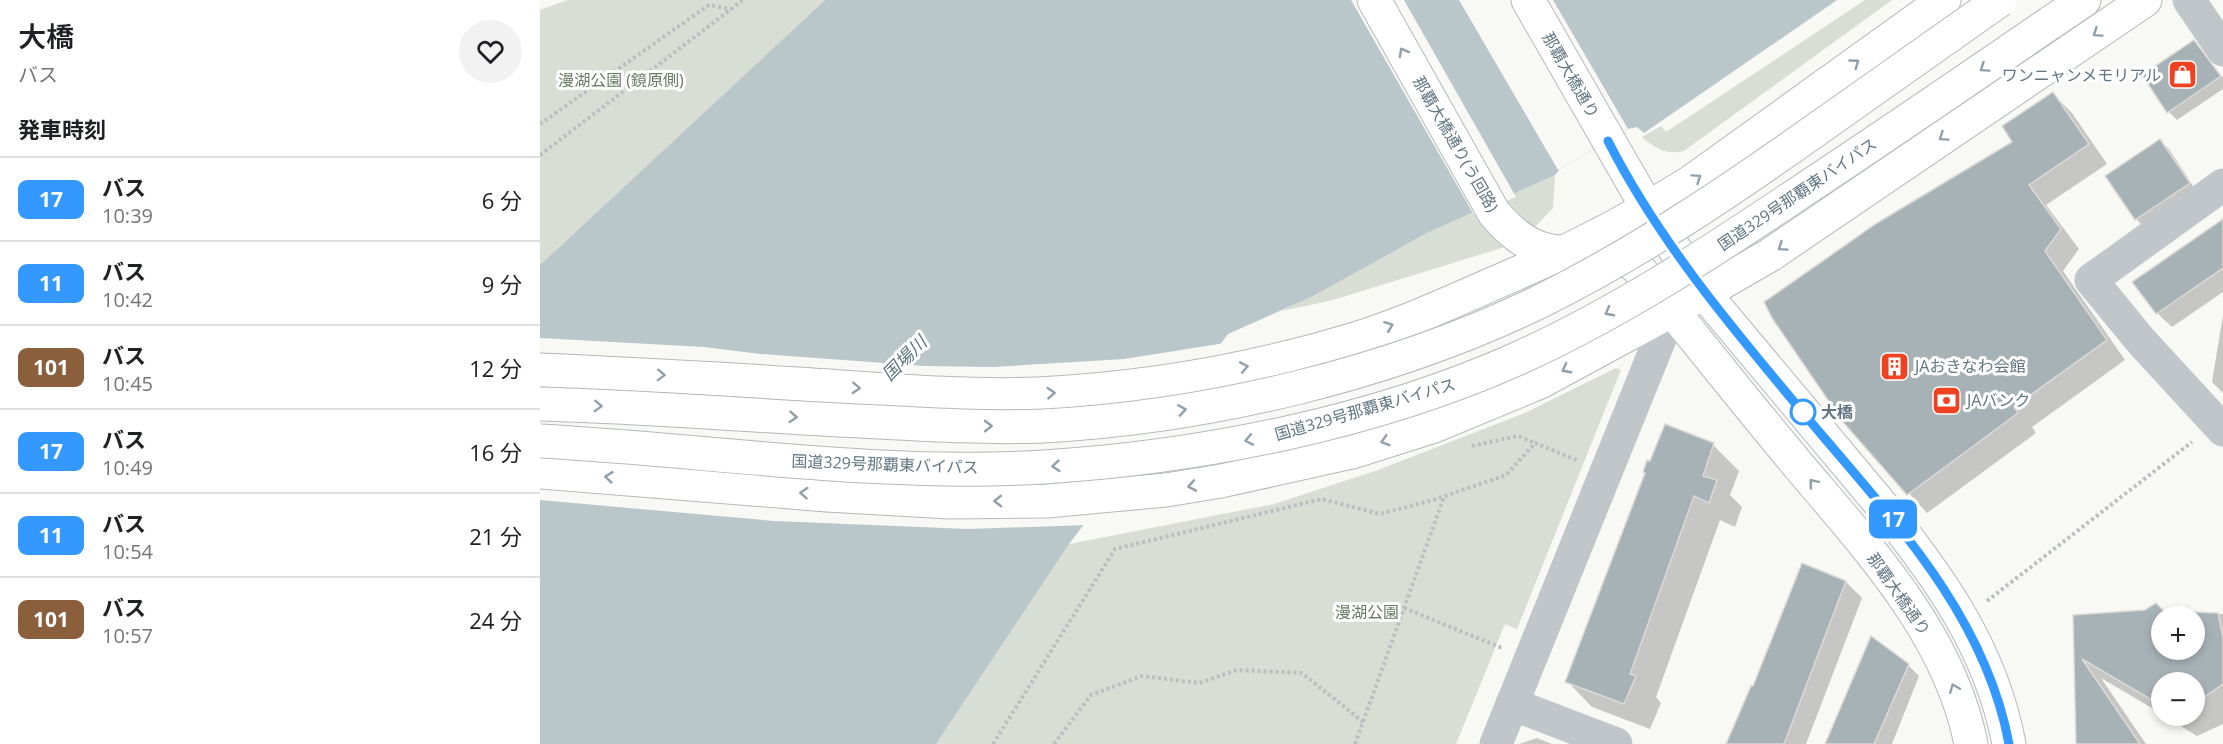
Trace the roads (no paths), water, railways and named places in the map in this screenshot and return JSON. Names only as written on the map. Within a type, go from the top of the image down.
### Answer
[{"type":"main road","name":"那覇大橋通り(う回路)","points":[[1374,0],[1494,213],[1511,232],[1528,243],[1547,250],[1568,251]]},
{"type":"main road","name":"那覇大橋通り","points":[[1528,0],[1648,209],[1704,293],[1899,527],[1940,584],[1961,617],[1989,672],[2009,744]]},
{"type":"main road","points":[[540,370],[696,376],[954,394],[1035,394],[1158,382],[1260,364],[1310,352],[1358,338],[1445,305],[1568,251],[1648,209],[1691,182],[1944,0]]},
{"type":"main road","points":[[540,404],[676,409],[951,426],[1041,426],[1111,421],[1205,406],[1368,367],[1413,353],[1500,320],[1609,264],[1709,204],[2000,0]]},
{"type":"main road","name":"国道329号那覇東バイパス","points":[[540,441],[823,463],[950,469],[1045,467],[1210,448],[1297,430],[1384,406],[1477,375],[1520,357],[1631,300],[1739,233],[2084,0]]},
{"type":"main road","points":[[540,472],[928,501],[1047,501],[1166,490],[1221,481],[1352,452],[1434,426],[1540,382],[1704,293],[1770,255],[2145,0]]},
{"type":"main road","name":"那覇大橋通り","points":[[1568,251],[1602,252],[1628,259],[1672,309],[1706,355],[1876,560],[1924,626],[1957,693],[1971,744]]},
{"type":"street","points":[[2189,0],[2223,50]]},
{"type":"street","points":[[2220,427],[2140,341],[2091,280],[2223,184]]},
{"type":"street","points":[[1496,744],[1672,309]]},
{"type":"street","points":[[1512,704],[1616,744]]},
{"type":"water","name":"国場川","points":[[825,0],[1837,0],[1644,133],[1637,127],[1628,129],[1560,169],[1555,175],[1425,234],[1311,297],[1228,334],[1069,544],[936,744],[540,744],[540,265]]},
{"type":"place","name":"ワンニャンメモリアル","points":[[2182,75]]},
{"type":"place","name":"JAおきなわ会館","points":[[1894,366]]},
{"type":"place","name":"JAバンク","points":[[1946,400]]},
{"type":"place","name":"大橋","points":[[1803,412]]},
{"type":"park label","name":"漫湖公園 (鏡原側)","points":[[621,80]]},
{"type":"park label","name":"漫湖公園","points":[[1367,612]]}]
